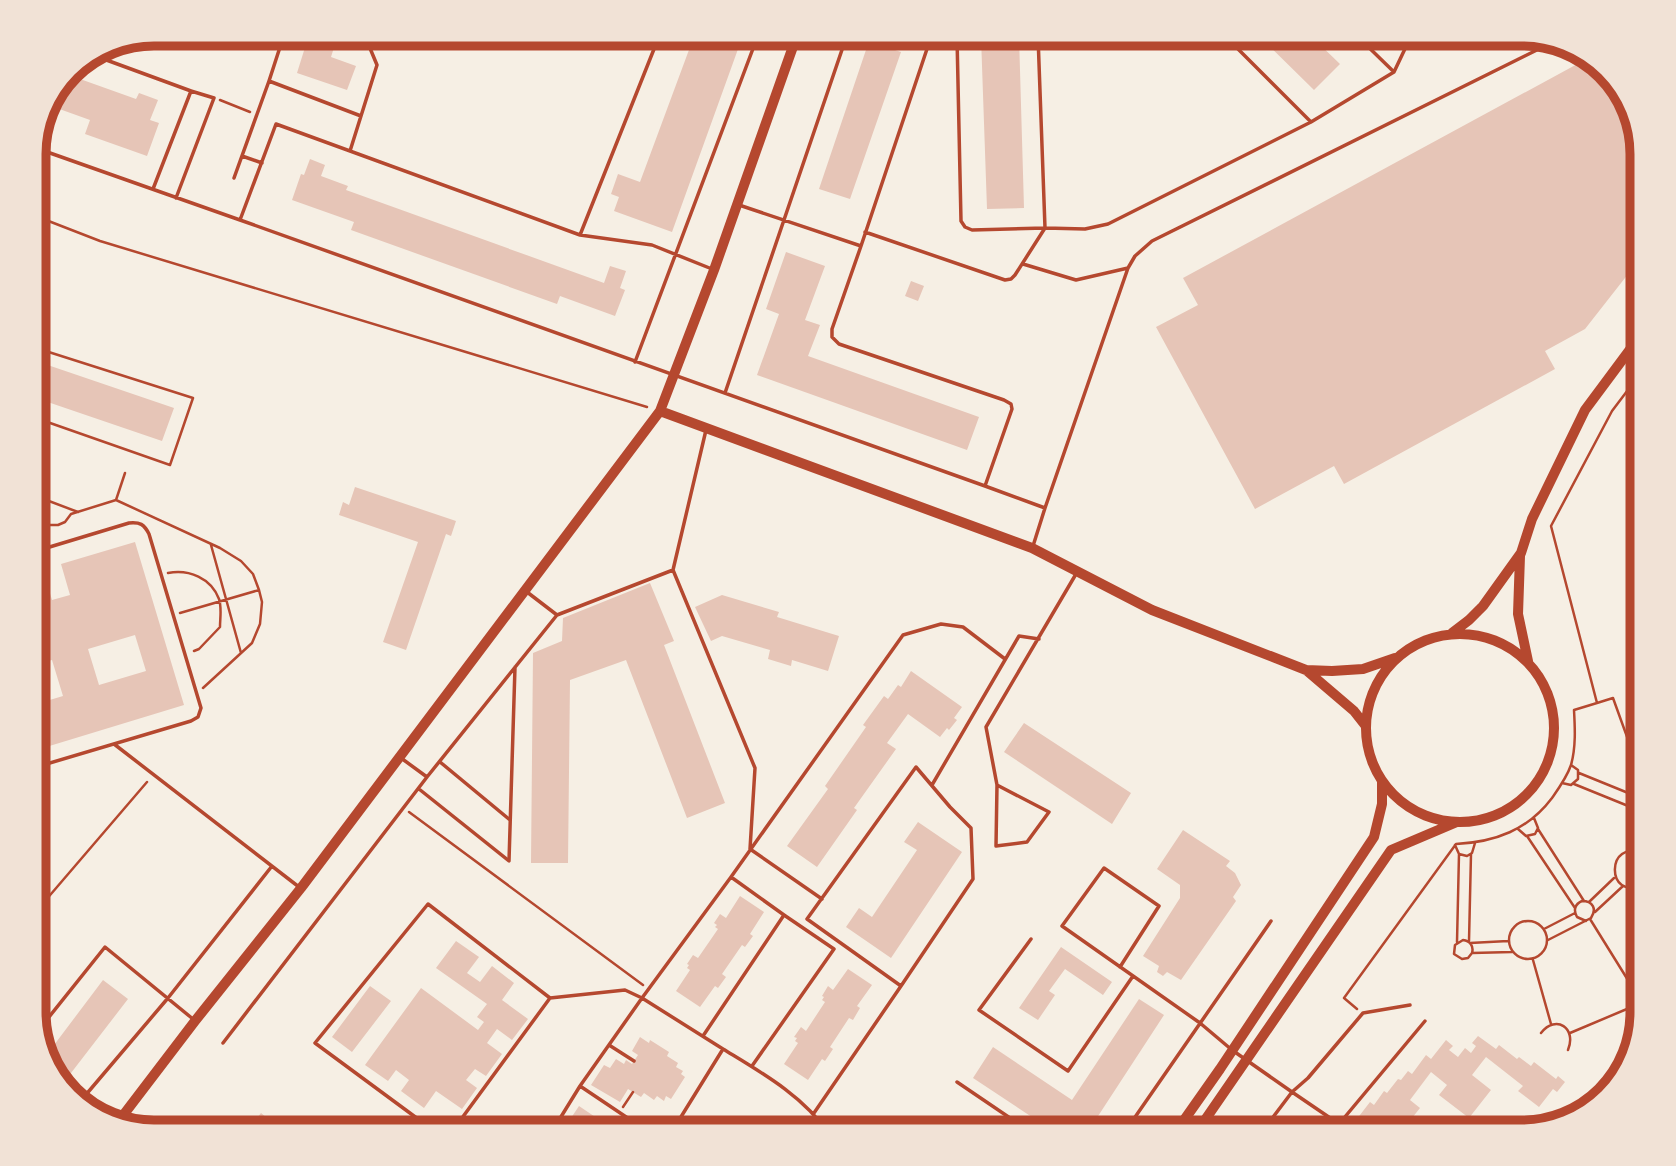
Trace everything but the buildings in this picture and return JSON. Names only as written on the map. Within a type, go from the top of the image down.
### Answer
[{"type":"main road","points":[[123,1116],[401,757],[660,411],[714,270],[793,46]]},
{"type":"main road","points":[[1529,662],[1518,614],[1521,553],[1532,519],[1585,410],[1630,349]]},
{"type":"main road","points":[[660,411],[1032,548],[1152,610],[1306,670],[1363,668],[1395,658],[1422,641],[1452,633],[1494,639],[1529,662],[1544,684],[1552,704],[1555,726],[1553,748],[1546,768],[1534,787],[1500,814],[1479,821],[1457,822],[1428,817],[1408,807],[1382,782],[1369,755],[1365,725],[1369,702],[1378,680],[1395,658]]},
{"type":"main road","points":[[1452,633],[1483,606],[1521,553]]},
{"type":"main road","points":[[1306,670],[1354,711],[1365,725]]},
{"type":"main road","points":[[1184,1120],[1374,837],[1382,804],[1382,782]]},
{"type":"main road","points":[[1205,1120],[1391,850],[1457,822]]},
{"type":"lane","points":[[234,178],[280,46]]},
{"type":"lane","points":[[350,151],[377,65],[369,46]]},
{"type":"lane","points":[[580,236],[655,46]]},
{"type":"lane","points":[[635,362],[754,46]]},
{"type":"lane","points":[[725,393],[843,46]]},
{"type":"lane","points":[[929,46],[832,329],[832,337],[839,344],[1011,404],[1012,410],[985,486]]},
{"type":"lane","points":[[957,46],[961,221],[965,227],[972,230],[1085,229],[1108,224],[1311,122],[1394,72],[1406,46]]},
{"type":"lane","points":[[865,232],[1004,280],[1015,275],[1045,228],[1038,46]]},
{"type":"lane","points":[[1235,46],[1311,122]]},
{"type":"lane","points":[[1367,46],[1394,72]]},
{"type":"lane","points":[[1032,548],[1128,268],[1135,256],[1152,241],[1541,48]]},
{"type":"lane","points":[[103,59],[214,98],[176,198]]},
{"type":"lane","points":[[269,81],[361,116]]},
{"type":"lane","points":[[153,189],[191,91]]},
{"type":"lane","points":[[240,220],[276,124],[580,236],[652,245],[714,270]]},
{"type":"lane","points":[[46,152],[1045,508]]},
{"type":"lane","points":[[242,156],[262,163]]},
{"type":"lane","points":[[738,204],[861,246]]},
{"type":"lane","points":[[1023,264],[1076,280],[1128,268]]},
{"type":"lane","points":[[706,428],[673,570],[755,768],[750,849]]},
{"type":"lane","points":[[46,548],[129,523],[138,522],[145,526],[201,708],[198,717],[191,721],[46,764]]},
{"type":"lane","points":[[223,1043],[427,777],[557,615],[673,570]]},
{"type":"lane","points":[[997,785],[1049,812],[1027,842],[996,846],[997,785],[986,727],[1077,572]]},
{"type":"lane","points":[[525,591],[557,615]]},
{"type":"lane","points":[[559,1120],[608,1045],[903,635],[942,624],[964,627],[1005,659]]},
{"type":"lane","points":[[932,785],[1019,636],[1038,639]]},
{"type":"lane","points":[[418,789],[509,861],[515,667]]},
{"type":"lane","points":[[114,744],[301,888]]},
{"type":"lane","points":[[401,757],[427,777]]},
{"type":"lane","points":[[440,762],[510,820]]},
{"type":"lane","points":[[814,1113],[901,986],[973,879],[971,828],[916,767],[807,919],[901,986]]},
{"type":"lane","points":[[750,849],[822,899]]},
{"type":"lane","points":[[85,1096],[168,998],[272,866]]},
{"type":"lane","points":[[1120,967],[1159,906],[1104,868],[1062,926],[1333,1120]]},
{"type":"lane","points":[[731,877],[834,949],[752,1066]]},
{"type":"lane","points":[[419,1120],[315,1043],[428,904],[550,999],[625,990],[752,1066],[814,1113],[819,1120]]},
{"type":"lane","points":[[703,1036],[785,915]]},
{"type":"lane","points":[[1133,1120],[1271,921]]},
{"type":"lane","points":[[1031,939],[979,1010],[1068,1071],[1133,976]]},
{"type":"lane","points":[[46,1021],[105,947],[195,1021]]},
{"type":"lane","points":[[462,1120],[550,999]]},
{"type":"lane","points":[[1271,1120],[1292,1092],[1308,1078],[1363,1013],[1410,1005]]},
{"type":"lane","points":[[1342,1120],[1425,1021]]},
{"type":"lane","points":[[608,1045],[634,1061]]},
{"type":"lane","points":[[679,1120],[723,1049]]},
{"type":"lane","points":[[957,1082],[1013,1120]]},
{"type":"lane","points":[[580,1086],[631,1120]]},
{"type":"path","points":[[214,98],[257,114]]},
{"type":"path","points":[[46,220],[113,245],[660,411]]},
{"type":"path","points":[[46,351],[193,398],[170,465],[46,422]]},
{"type":"path","points":[[1597,703],[1551,526],[1612,411],[1630,387]]},
{"type":"path","points":[[116,500],[125,473]]},
{"type":"path","points":[[46,500],[78,512]]},
{"type":"path","points":[[46,525],[58,525],[65,522],[71,514],[116,500],[220,548],[241,561],[253,574],[262,602],[260,624],[252,643],[197,694]]},
{"type":"path","points":[[210,544],[241,653]]},
{"type":"path","points":[[162,575],[192,573],[204,579],[220,601],[220,627],[199,649],[185,654]]},
{"type":"path","points":[[174,615],[258,590]]},
{"type":"path","points":[[1363,1013],[1343,998],[1455,845],[1500,837],[1518,829],[1534,818],[1562,783],[1571,765],[1575,734],[1574,710],[1613,698],[1630,745]]},
{"type":"path","points":[[1571,765],[1576,767],[1579,773],[1574,784]]},
{"type":"path","points":[[1579,773],[1630,794]]},
{"type":"path","points":[[46,900],[153,775]]},
{"type":"path","points":[[1562,783],[1574,784],[1630,808]]},
{"type":"path","points":[[404,808],[648,989]]},
{"type":"path","points":[[1534,818],[1538,829],[1586,901],[1594,906],[1594,912]]},
{"type":"path","points":[[1518,829],[1527,836],[1575,908]]},
{"type":"path","points":[[1527,836],[1535,834],[1538,829]]},
{"type":"path","points":[[1455,845],[1459,854],[1457,942],[1453,951],[1456,957],[1465,960],[1472,953],[1473,947],[1470,942],[1471,854],[1475,843]]},
{"type":"path","points":[[1630,853],[1621,855],[1614,865],[1615,877],[1623,886],[1630,887]]},
{"type":"path","points":[[1459,854],[1464,857],[1471,854]]},
{"type":"path","points":[[1588,920],[1579,919],[1575,908],[1579,902],[1586,901],[1615,877]]},
{"type":"path","points":[[1547,940],[1588,920],[1623,886]]},
{"type":"path","points":[[1544,929],[1575,913]]},
{"type":"path","points":[[1529,920],[1544,929],[1547,940],[1541,954],[1533,959],[1522,959],[1512,952],[1508,941],[1513,928],[1529,920]]},
{"type":"path","points":[[1588,920],[1630,984]]},
{"type":"path","points":[[1457,942],[1508,941]]},
{"type":"path","points":[[1472,953],[1512,952]]},
{"type":"path","points":[[1533,959],[1552,1024]]},
{"type":"path","points":[[1570,1033],[1630,1008]]},
{"type":"path","points":[[1541,1032],[1552,1024],[1561,1025],[1570,1033],[1568,1050]]},
{"type":"path","points":[[619,1112],[633,1091]]}]
